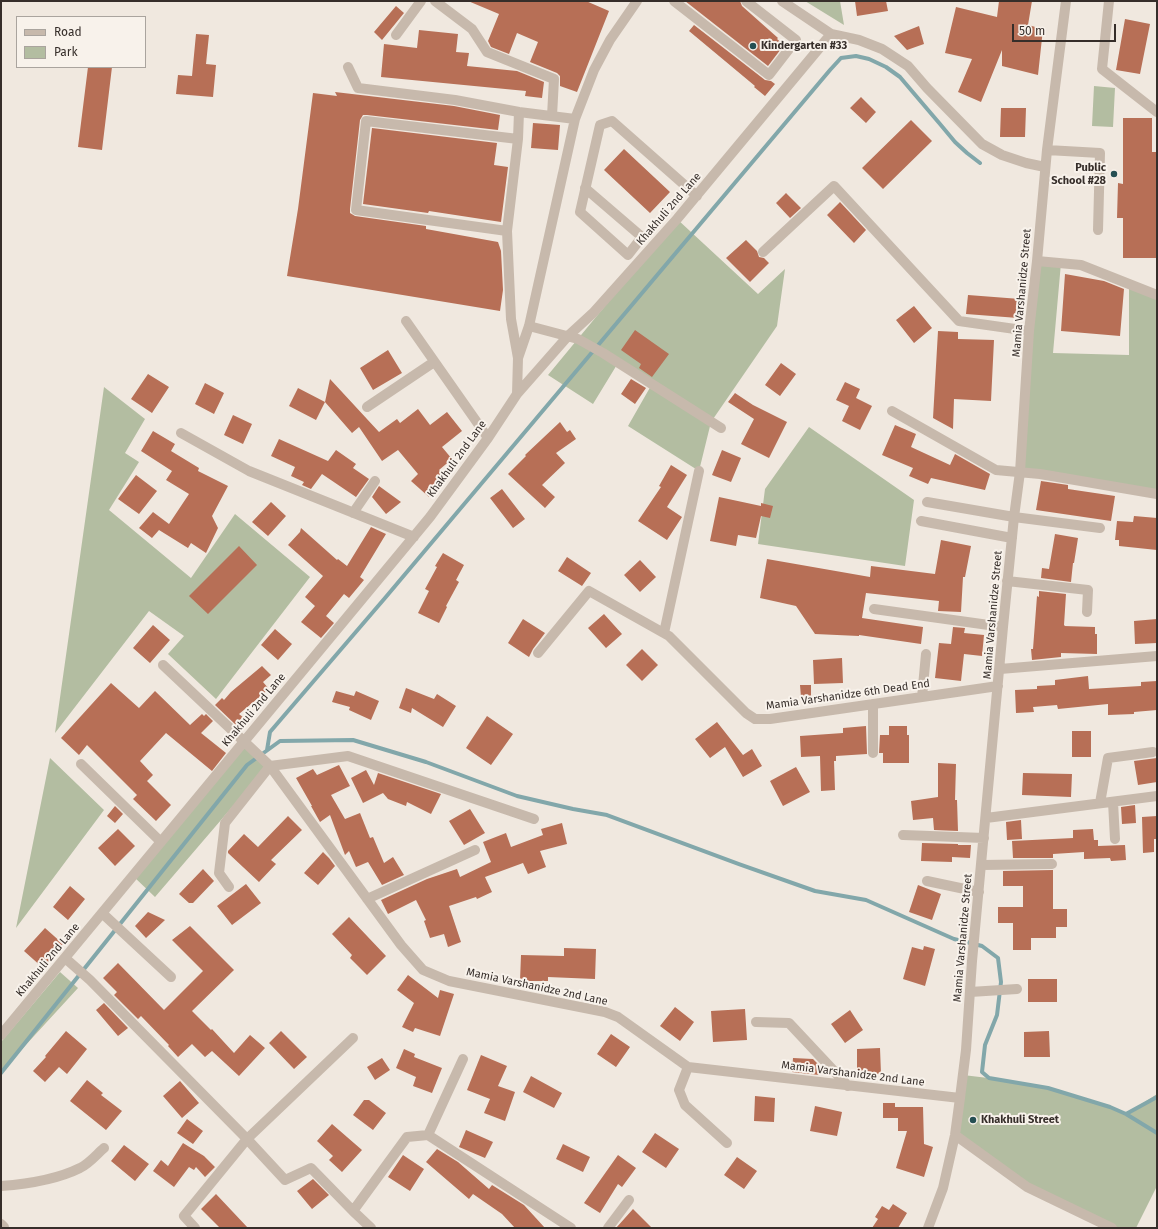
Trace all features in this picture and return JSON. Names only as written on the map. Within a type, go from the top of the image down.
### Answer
[{"type":"street","points":[[396,35],[422,1]]},
{"type":"street","points":[[435,1],[472,29],[487,52],[554,79],[552,116]]},
{"type":"street","points":[[518,358],[530,326],[575,119],[594,70],[610,40],[637,1]]},
{"type":"street","points":[[674,1],[769,75],[796,40],[746,1]]},
{"type":"street","points":[[782,1],[831,34],[859,40],[882,49],[908,66],[927,88],[982,144],[1002,155],[1026,163],[1046,167]]},
{"type":"street","name":"Mamia Varshanidze Street","points":[[928,1228],[944,1188],[955,1135],[966,1050],[972,962],[1003,627],[1020,472],[1029,330],[1047,150],[1066,1]]},
{"type":"street","points":[[1109,1],[1102,69],[1157,112]]},
{"type":"street","name":"Khakhuli 2nd Lane","points":[[1,1035],[414,537],[488,438],[517,394],[568,336],[593,313],[677,219],[831,34]]},
{"type":"street","points":[[348,67],[358,88],[455,100],[520,112],[575,119]]},
{"type":"street","points":[[517,394],[518,358],[511,319],[507,231],[520,112]]},
{"type":"street","points":[[507,231],[356,210],[366,121],[518,139]]},
{"type":"street","points":[[585,188],[642,237],[628,255],[580,212],[585,188],[600,125],[612,121],[697,196]]},
{"type":"street","points":[[1047,150],[1100,153],[1098,230]]},
{"type":"street","points":[[763,252],[834,186],[959,321],[1029,330]]},
{"type":"street","points":[[1037,261],[1081,265],[1157,295]]},
{"type":"street","points":[[406,321],[488,438]]},
{"type":"street","points":[[530,326],[578,339],[603,353],[721,428]]},
{"type":"street","points":[[367,406],[434,362]]},
{"type":"street","points":[[892,411],[996,470],[1048,475],[1157,494]]},
{"type":"street","points":[[181,433],[249,471],[414,537]]},
{"type":"street","points":[[664,633],[700,471]]},
{"type":"street","points":[[353,513],[375,481]]},
{"type":"street","points":[[928,502],[1014,517],[1100,528]]},
{"type":"street","points":[[921,521],[1012,538]]},
{"type":"street","points":[[1008,581],[1088,590],[1087,612]]},
{"type":"street","name":"Mamia Varshanidze 6th Dead End","points":[[538,653],[589,591],[670,636],[746,713],[755,719],[770,719],[998,686]]},
{"type":"street","points":[[874,609],[1003,627]]},
{"type":"street","points":[[922,697],[926,654]]},
{"type":"street","points":[[1000,669],[1157,656]]},
{"type":"street","name":"Mamia Varshanidze 2nd Lane","points":[[163,665],[270,765],[401,945],[423,970],[449,981],[605,1012],[618,1017],[688,1067],[960,1098]]},
{"type":"street","points":[[873,704],[873,752]]},
{"type":"street","points":[[1100,803],[1108,758],[1153,752]]},
{"type":"street","points":[[229,887],[219,873],[226,823],[270,765],[348,756],[534,819]]},
{"type":"street","points":[[81,764],[161,842]]},
{"type":"street","points":[[986,818],[1157,796]]},
{"type":"street","points":[[1113,802],[1115,839]]},
{"type":"street","points":[[903,835],[984,838]]},
{"type":"street","points":[[367,899],[476,850]]},
{"type":"street","points":[[982,865],[1052,864]]},
{"type":"street","points":[[928,881],[979,892]]},
{"type":"street","points":[[102,913],[171,977]]},
{"type":"street","points":[[64,958],[90,980],[248,1139],[285,1180],[311,1168],[353,1212],[371,1228]]},
{"type":"street","points":[[970,992],[1013,989]]},
{"type":"street","points":[[756,1022],[790,1023],[848,1086]]},
{"type":"street","points":[[195,1228],[184,1216],[248,1139],[353,1038]]},
{"type":"street","points":[[428,1135],[463,1059]]},
{"type":"street","points":[[688,1067],[679,1090],[685,1105],[727,1143]]},
{"type":"street","points":[[353,1212],[407,1137],[428,1135],[571,1228]]},
{"type":"street","points":[[955,1135],[1027,1186],[1112,1228]]},
{"type":"street","points":[[1,1186],[26,1184],[55,1178],[81,1168],[104,1148]]},
{"type":"street","points":[[608,1228],[629,1200]]},
{"type":"green space","points":[[805,1],[840,1],[844,25]]},
{"type":"green space","points":[[1094,86],[1115,88],[1113,127],[1092,126]]},
{"type":"green space","points":[[677,219],[758,294],[785,269],[777,326],[711,422],[699,471],[628,426],[652,384],[618,363],[593,404],[548,375]]},
{"type":"green space","points":[[1037,261],[1061,263],[1053,353],[1129,355],[1129,284],[1157,295],[1157,494],[1020,472]]},
{"type":"green space","points":[[104,387],[145,419],[125,453],[139,462],[109,510],[191,578],[235,514],[310,577],[216,699],[168,654],[184,636],[149,611],[55,733]]},
{"type":"green space","points":[[809,427],[914,500],[905,566],[758,544],[765,489]]},
{"type":"green space","points":[[245,741],[269,764],[155,897],[133,876]]},
{"type":"green space","points":[[50,758],[104,810],[16,928]]},
{"type":"green space","points":[[60,972],[78,988],[1,1072],[1,1042]]},
{"type":"green space","points":[[963,1075],[1046,1088],[1086,1099],[1126,1114],[1157,1094],[1157,1186],[1136,1228],[1112,1228],[1027,1187],[955,1135]]},
{"type":"building","points":[[468,1],[586,1],[609,11],[577,92],[560,86],[560,76],[557,73],[530,62],[538,42],[517,33],[509,54],[491,47],[488,41],[499,14]]},
{"type":"building","points":[[685,1],[740,1],[742,6],[784,45],[768,66]]},
{"type":"building","points":[[855,1],[886,1],[888,11],[857,16]]},
{"type":"building","points":[[999,1],[1032,1],[1028,25],[1043,29],[1038,75],[1002,66],[1002,50],[981,102],[958,92],[972,59],[945,53],[956,7],[997,17]]},
{"type":"building","points":[[396,6],[404,13],[382,40],[374,32]]},
{"type":"building","points":[[1125,19],[1150,24],[1140,74],[1116,70]]},
{"type":"building","points":[[694,25],[765,80],[771,81],[775,84],[765,96],[689,31]]},
{"type":"building","points":[[919,26],[924,44],[907,50],[894,36]]},
{"type":"building","points":[[419,30],[458,34],[456,52],[469,53],[467,66],[517,71],[544,82],[542,98],[525,96],[526,91],[381,77],[384,44],[417,48]]},
{"type":"building","points":[[196,34],[209,35],[206,64],[216,65],[213,97],[176,94],[178,75],[192,76]]},
{"type":"building","points":[[88,68],[112,68],[102,150],[78,147]]},
{"type":"building","points":[[335,92],[454,106],[500,115],[498,130],[363,115],[360,120],[350,213],[355,216],[426,226],[426,229],[498,242],[501,251],[503,290],[500,311],[287,276],[298,209],[313,93],[337,96]]},
{"type":"building","points":[[861,97],[876,112],[866,123],[850,108]]},
{"type":"building","points":[[1001,108],[1026,108],[1025,137],[1000,137]]},
{"type":"building","points":[[1123,118],[1152,118],[1152,152],[1157,152],[1157,258],[1123,258],[1123,218],[1117,218],[1118,183],[1123,184]]},
{"type":"building","points":[[911,120],[932,141],[883,189],[862,168]]},
{"type":"building","points":[[533,123],[560,125],[558,150],[531,148]]},
{"type":"building","points":[[372,128],[497,143],[494,165],[508,167],[501,222],[429,211],[428,213],[363,204]]},
{"type":"building","points":[[624,149],[670,192],[650,213],[604,170]]},
{"type":"building","points":[[786,193],[801,208],[790,218],[776,203]]},
{"type":"building","points":[[840,202],[866,230],[854,243],[827,215]]},
{"type":"building","points":[[746,240],[757,251],[759,257],[764,258],[769,263],[750,282],[726,258]]},
{"type":"building","points":[[1065,274],[1104,281],[1124,289],[1120,336],[1061,331]]},
{"type":"building","points":[[968,295],[1020,299],[1018,318],[966,314]]},
{"type":"building","points":[[914,306],[932,328],[914,343],[896,320]]},
{"type":"building","points":[[635,330],[669,354],[652,377],[639,368],[641,364],[621,350]]},
{"type":"building","points":[[938,331],[958,332],[958,339],[994,340],[991,401],[954,399],[953,429],[933,418]]},
{"type":"building","points":[[388,350],[402,373],[373,390],[360,368]]},
{"type":"building","points":[[781,363],[796,374],[780,396],[765,385]]},
{"type":"building","points":[[148,374],[169,387],[152,413],[131,399]]},
{"type":"building","points":[[330,379],[379,432],[397,419],[400,423],[418,409],[430,425],[447,412],[462,431],[442,447],[452,459],[439,470],[447,478],[429,497],[411,481],[418,474],[398,450],[382,461],[359,427],[352,433],[325,402]]},
{"type":"building","points":[[631,379],[646,388],[635,404],[621,394]]},
{"type":"building","points":[[845,382],[860,389],[856,398],[872,406],[860,430],[842,421],[849,406],[836,400]]},
{"type":"building","points":[[205,383],[224,393],[214,414],[195,404]]},
{"type":"building","points":[[298,388],[325,402],[316,420],[289,406]]},
{"type":"building","points":[[735,393],[753,405],[787,422],[769,458],[741,444],[754,419],[728,402]]},
{"type":"building","points":[[233,415],[252,424],[243,444],[224,435]]},
{"type":"building","points":[[560,422],[567,432],[570,430],[576,439],[556,453],[565,463],[542,485],[555,497],[545,508],[508,474],[526,456],[525,455]]},
{"type":"building","points":[[895,425],[916,434],[911,447],[950,465],[955,454],[990,474],[985,490],[931,478],[928,484],[909,476],[913,468],[882,455]]},
{"type":"building","points":[[153,431],[175,444],[171,451],[199,468],[198,471],[228,486],[212,516],[218,528],[206,553],[191,543],[188,548],[159,530],[152,538],[139,528],[153,512],[169,524],[189,494],[166,480],[172,471],[141,451]]},
{"type":"building","points":[[279,439],[328,461],[336,450],[356,464],[353,468],[369,479],[356,497],[322,474],[311,489],[302,485],[304,482],[291,476],[295,467],[271,456]]},
{"type":"building","points":[[722,450],[741,458],[731,482],[712,475]]},
{"type":"building","points":[[671,465],[687,475],[667,507],[682,517],[667,540],[638,521],[661,487],[659,486]]},
{"type":"building","points":[[136,475],[157,491],[139,514],[118,499]]},
{"type":"building","points":[[1041,481],[1068,485],[1068,489],[1115,496],[1111,521],[1036,510]]},
{"type":"building","points":[[379,486],[401,502],[386,514],[372,497]]},
{"type":"building","points":[[502,489],[525,519],[513,528],[490,498]]},
{"type":"building","points":[[719,497],[761,506],[761,503],[773,506],[770,518],[761,516],[756,538],[738,535],[736,546],[710,541]]},
{"type":"building","points":[[271,502],[286,516],[268,536],[252,522]]},
{"type":"building","points":[[1134,516],[1157,518],[1157,550],[1119,546],[1119,540],[1115,540],[1117,521],[1133,522]]},
{"type":"building","points":[[371,527],[386,534],[360,577],[364,580],[349,598],[344,594],[326,616],[334,623],[321,638],[301,622],[315,606],[305,597],[323,576],[288,545],[300,532],[301,528],[337,560],[338,559],[347,566]]},
{"type":"building","points":[[1055,534],[1078,538],[1071,582],[1041,578],[1042,568],[1049,569]]},
{"type":"building","points":[[941,540],[971,546],[965,577],[963,577],[961,612],[938,611],[939,601],[866,593],[862,618],[923,627],[921,644],[859,635],[815,634],[796,606],[760,598],[767,559],[870,577],[871,566],[935,574]]},
{"type":"building","points":[[239,546],[257,565],[208,614],[189,596]]},
{"type":"building","points":[[443,553],[464,565],[456,580],[459,582],[439,623],[418,613],[429,591],[425,589],[437,567],[435,566]]},
{"type":"building","points":[[567,557],[591,573],[582,586],[558,571]]},
{"type":"building","points":[[640,560],[656,577],[640,592],[624,575]]},
{"type":"building","points":[[1039,591],[1066,594],[1064,626],[1095,627],[1095,634],[1097,634],[1097,654],[1061,653],[1061,657],[1032,660],[1031,649],[1033,649],[1037,596],[1039,597]]},
{"type":"building","points":[[604,614],[622,634],[606,648],[588,628]]},
{"type":"building","points":[[523,619],[545,633],[529,657],[508,643]]},
{"type":"building","points":[[1157,619],[1157,643],[1135,644],[1134,621]]},
{"type":"building","points":[[153,625],[170,640],[150,663],[133,648]]},
{"type":"building","points":[[953,627],[965,628],[964,633],[984,635],[982,656],[964,654],[961,681],[935,678],[939,643],[951,644]]},
{"type":"building","points":[[275,629],[292,644],[278,660],[261,645]]},
{"type":"building","points":[[642,649],[658,665],[642,681],[626,665]]},
{"type":"building","points":[[842,658],[843,683],[814,684],[813,660]]},
{"type":"building","points":[[262,666],[271,675],[263,682],[269,689],[239,714],[244,718],[237,726],[215,705],[222,698],[224,700],[231,692]]},
{"type":"building","points":[[1088,676],[1089,689],[1141,686],[1141,682],[1157,681],[1157,710],[1134,712],[1134,714],[1108,715],[1108,704],[1058,709],[1057,705],[1033,707],[1034,712],[1016,713],[1015,690],[1037,689],[1037,686],[1055,685],[1055,680]]},
{"type":"building","points":[[111,683],[139,708],[155,691],[190,725],[202,714],[204,716],[206,714],[213,721],[201,733],[226,753],[212,771],[166,733],[140,761],[153,775],[147,781],[171,805],[156,821],[133,799],[137,795],[87,745],[79,755],[61,738]]},
{"type":"building","points":[[800,685],[811,685],[811,697],[801,697]]},
{"type":"building","points":[[406,688],[434,699],[437,694],[456,706],[443,727],[412,708],[411,713],[399,708]]},
{"type":"building","points":[[336,691],[354,696],[356,691],[379,701],[371,720],[349,710],[350,707],[332,702]]},
{"type":"building","points":[[487,716],[513,734],[491,765],[466,748]]},
{"type":"building","points":[[717,722],[743,755],[752,749],[762,766],[743,777],[725,747],[710,758],[695,739]]},
{"type":"building","points":[[866,726],[867,754],[836,756],[836,761],[834,761],[835,790],[821,791],[820,756],[801,757],[800,736],[843,733],[843,728]]},
{"type":"building","points":[[889,726],[907,726],[907,735],[909,735],[909,763],[883,763],[883,753],[879,753],[880,735],[889,735]]},
{"type":"building","points":[[1072,731],[1091,731],[1091,757],[1072,757]]},
{"type":"building","points":[[1157,758],[1157,782],[1138,785],[1134,761]]},
{"type":"building","points":[[938,763],[956,764],[955,800],[957,800],[958,831],[934,830],[933,818],[913,820],[911,801],[938,797]]},
{"type":"building","points":[[339,765],[350,786],[331,795],[345,819],[360,813],[370,838],[373,837],[384,863],[393,857],[404,875],[382,885],[368,862],[356,867],[349,851],[345,855],[330,815],[320,822],[296,778],[313,769],[317,775]]},
{"type":"building","points":[[796,767],[810,792],[783,806],[770,781]]},
{"type":"building","points":[[366,770],[374,785],[378,773],[441,794],[431,814],[407,802],[406,806],[388,799],[383,793],[363,803],[351,778]]},
{"type":"building","points":[[1023,773],[1072,774],[1071,797],[1022,795]]},
{"type":"building","points":[[1135,805],[1136,823],[1122,824],[1121,807]]},
{"type":"building","points":[[115,806],[123,814],[115,823],[107,816]]},
{"type":"building","points":[[470,809],[485,833],[464,845],[449,821]]},
{"type":"building","points":[[288,816],[302,830],[271,860],[276,864],[259,882],[228,853],[228,851],[244,834],[258,847]]},
{"type":"building","points":[[1157,816],[1157,839],[1154,839],[1154,852],[1143,853],[1142,817]]},
{"type":"building","points":[[1021,820],[1022,839],[1007,840],[1006,822]]},
{"type":"building","points":[[562,823],[567,844],[540,851],[546,867],[528,874],[523,863],[485,877],[492,892],[477,899],[476,897],[449,906],[461,942],[448,947],[444,934],[430,938],[424,921],[426,920],[416,900],[388,914],[381,900],[427,879],[457,869],[460,877],[491,862],[483,842],[506,833],[511,847],[543,835],[541,829]]},
{"type":"building","points":[[118,829],[135,846],[115,866],[98,848]]},
{"type":"building","points":[[1093,829],[1094,840],[1098,840],[1098,846],[1125,845],[1126,860],[1111,861],[1110,858],[1084,859],[1084,852],[1053,854],[1053,858],[1013,858],[1012,841],[1073,838],[1073,830]]},
{"type":"building","points":[[922,843],[971,845],[970,858],[952,857],[952,862],[921,861]]},
{"type":"building","points":[[323,852],[335,866],[318,885],[304,873]]},
{"type":"building","points":[[203,869],[214,881],[193,903],[189,903],[179,894]]},
{"type":"building","points":[[1053,870],[1053,909],[1067,909],[1067,927],[1056,927],[1056,938],[1031,938],[1031,950],[1013,950],[1013,923],[998,923],[998,907],[1023,907],[1023,886],[1003,886],[1003,871]]},
{"type":"building","points":[[246,884],[261,903],[232,925],[217,906]]},
{"type":"building","points":[[918,885],[941,894],[932,920],[909,912]]},
{"type":"building","points":[[70,886],[85,899],[68,920],[53,907]]},
{"type":"building","points":[[148,912],[165,920],[146,938],[135,926]]},
{"type":"building","points":[[349,917],[386,956],[367,975],[350,958],[352,955],[332,934]]},
{"type":"building","points":[[190,926],[234,970],[192,1011],[211,1030],[212,1029],[234,1053],[250,1035],[265,1048],[239,1076],[212,1051],[205,1057],[192,1044],[178,1057],[168,1046],[169,1045],[141,1016],[138,1019],[114,995],[117,992],[103,978],[118,963],[164,1010],[203,971],[172,940]]},
{"type":"building","points":[[45,928],[63,944],[43,968],[24,951]]},
{"type":"building","points":[[924,946],[935,949],[925,986],[903,979],[912,947],[923,950]]},
{"type":"building","points":[[564,948],[596,949],[595,979],[548,977],[548,981],[520,981],[521,955],[564,956]]},
{"type":"building","points":[[408,975],[438,998],[440,990],[454,994],[440,1036],[415,1028],[413,1032],[402,1027],[414,1003],[397,990]]},
{"type":"building","points":[[1028,979],[1057,979],[1057,1002],[1028,1002]]},
{"type":"building","points":[[104,1003],[128,1028],[118,1036],[96,1010]]},
{"type":"building","points":[[675,1007],[694,1022],[680,1041],[660,1026]]},
{"type":"building","points":[[745,1009],[747,1040],[713,1042],[711,1011]]},
{"type":"building","points":[[850,1010],[863,1030],[845,1043],[831,1024]]},
{"type":"building","points":[[66,1031],[87,1049],[67,1074],[59,1067],[45,1082],[33,1071]]},
{"type":"building","points":[[281,1031],[307,1057],[294,1069],[269,1043]]},
{"type":"building","points":[[1049,1031],[1050,1057],[1024,1057],[1024,1032]]},
{"type":"building","points":[[611,1034],[630,1047],[616,1067],[597,1054]]},
{"type":"building","points":[[880,1048],[881,1074],[857,1075],[857,1049]]},
{"type":"building","points":[[404,1049],[415,1054],[414,1057],[442,1068],[432,1093],[413,1086],[416,1077],[396,1068]]},
{"type":"building","points":[[481,1055],[507,1066],[498,1086],[515,1092],[505,1121],[484,1113],[490,1099],[467,1090]]},
{"type":"building","points":[[382,1058],[390,1070],[375,1080],[367,1067]]},
{"type":"building","points":[[793,1058],[813,1059],[819,1065],[819,1075],[792,1072]]},
{"type":"building","points":[[531,1076],[562,1093],[554,1108],[523,1092]]},
{"type":"building","points":[[87,1080],[103,1093],[101,1095],[122,1111],[106,1130],[70,1101]]},
{"type":"building","points":[[180,1081],[199,1103],[182,1118],[163,1096]]},
{"type":"building","points":[[755,1096],[775,1098],[774,1122],[754,1121]]},
{"type":"building","points":[[364,1100],[369,1100],[386,1113],[373,1130],[353,1115]]},
{"type":"building","points":[[883,1103],[895,1103],[895,1107],[923,1107],[924,1144],[933,1147],[924,1177],[896,1168],[907,1131],[898,1131],[898,1118],[883,1118]]},
{"type":"building","points":[[815,1106],[842,1112],[837,1136],[810,1131]]},
{"type":"building","points":[[187,1119],[203,1131],[193,1144],[177,1133]]},
{"type":"building","points":[[332,1124],[362,1150],[342,1172],[329,1160],[333,1156],[317,1141]]},
{"type":"building","points":[[466,1130],[493,1142],[485,1158],[459,1147]]},
{"type":"building","points":[[655,1133],[679,1149],[666,1168],[642,1152]]},
{"type":"building","points":[[183,1143],[204,1156],[215,1167],[205,1177],[196,1167],[194,1170],[189,1167],[174,1187],[153,1171],[161,1160],[168,1166]]},
{"type":"building","points":[[563,1144],[590,1157],[583,1172],[556,1159]]},
{"type":"building","points":[[124,1145],[149,1164],[135,1181],[111,1161]]},
{"type":"building","points":[[437,1149],[458,1162],[489,1189],[492,1185],[524,1205],[545,1228],[515,1228],[502,1214],[473,1194],[469,1199],[426,1162]]},
{"type":"building","points":[[403,1155],[424,1169],[410,1191],[388,1177]]},
{"type":"building","points":[[618,1155],[636,1168],[622,1187],[618,1184],[600,1213],[584,1203]]},
{"type":"building","points":[[737,1157],[757,1171],[744,1189],[724,1175]]},
{"type":"building","points":[[313,1179],[329,1195],[312,1209],[297,1191]]},
{"type":"building","points":[[216,1194],[248,1228],[220,1228],[201,1209]]},
{"type":"building","points":[[893,1204],[907,1213],[898,1228],[872,1228],[878,1219],[875,1217],[882,1206],[889,1210]]},
{"type":"building","points":[[633,1209],[652,1228],[616,1228]]},
{"type":"waterway","points":[[267,750],[270,732],[841,58],[856,56],[869,59],[886,67],[900,77],[955,142],[980,163]]},
{"type":"waterway","points":[[1,1073],[247,765],[280,741],[353,740],[426,762],[517,796],[607,815],[815,891],[866,900],[954,939],[982,946],[998,958],[1001,982],[997,1015],[985,1045],[982,1072],[989,1078],[1048,1088],[1110,1107],[1126,1114],[1157,1133]]},
{"type":"waterway","points":[[1126,1114],[1157,1097]]},
{"type":"place","name":"Kindergarten #33","points":[[753,46]]},
{"type":"place","name":"Public School #28","points":[[1114,174]]},
{"type":"place","name":"Khakhuli Street","points":[[973,1120]]}]
